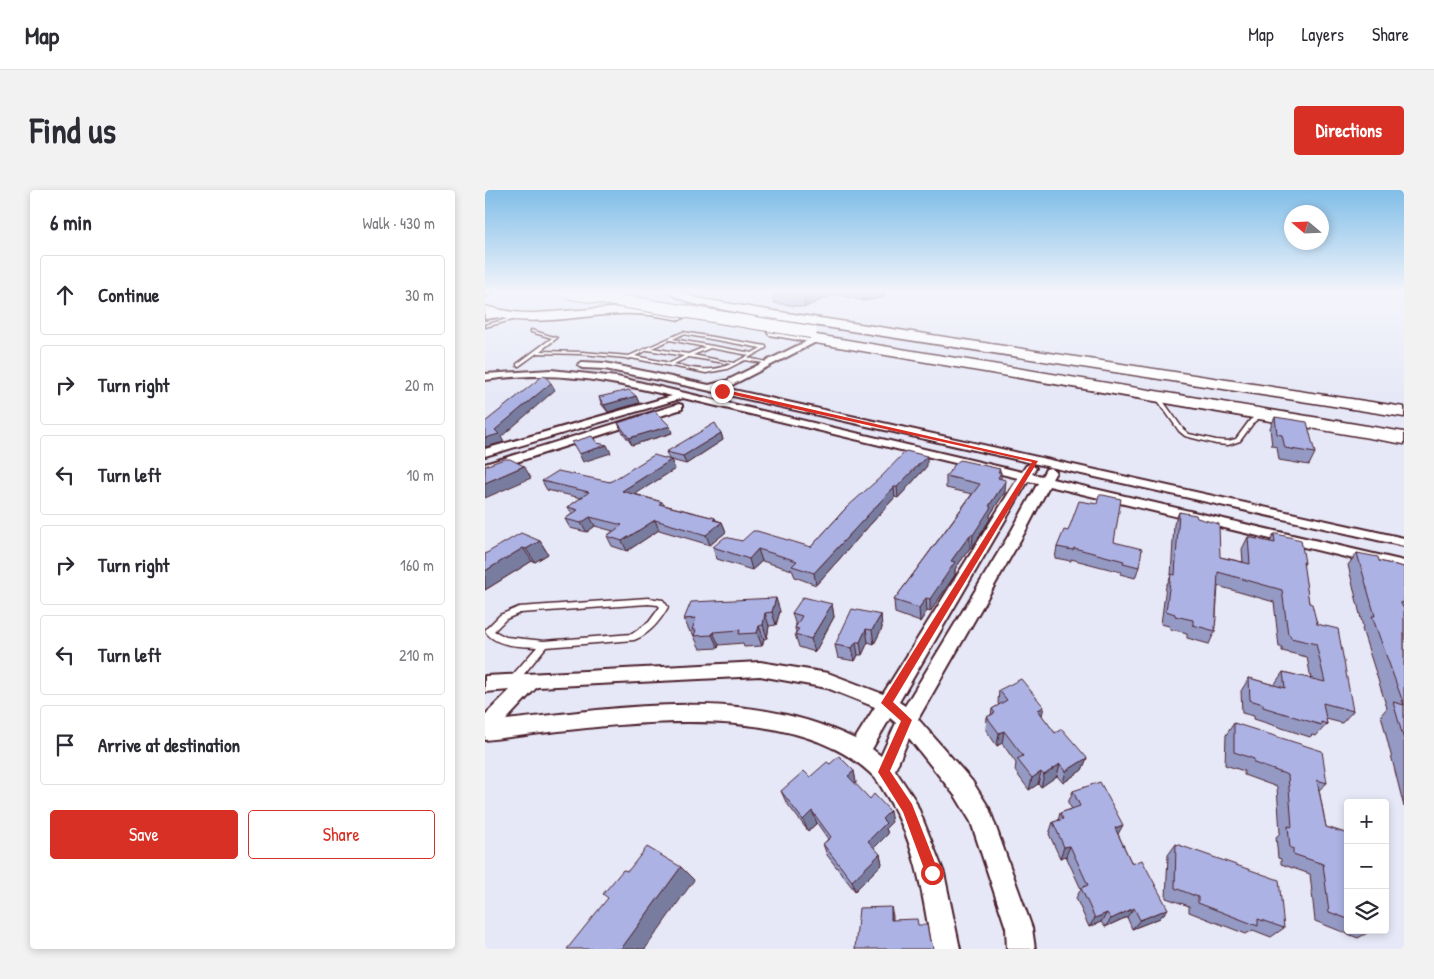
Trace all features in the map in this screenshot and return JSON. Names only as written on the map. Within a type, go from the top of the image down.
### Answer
[{"type":"highway","points":[[772,327],[1404,412]]},
{"type":"highway","points":[[782,327],[1073,376],[1153,394],[1404,438]]},
{"type":"highway","points":[[786,327],[816,333]]},
{"type":"highway","points":[[854,327],[1328,401]]},
{"type":"street","points":[[485,468],[703,400],[769,363],[816,333]]},
{"type":"street","points":[[485,377],[515,369],[566,364],[605,366],[708,387],[725,387],[1035,461],[1404,542]]},
{"type":"street","points":[[485,368],[585,374],[1046,480],[1404,566]]},
{"type":"street","points":[[485,454],[708,387]]},
{"type":"street","points":[[859,751],[886,703],[1035,461]]},
{"type":"street","points":[[883,772],[907,720],[1019,530],[1053,465]]},
{"type":"street","points":[[494,685],[532,680],[760,669],[828,681],[886,703],[907,720],[964,789],[981,816],[1019,928],[1021,949]]},
{"type":"street","points":[[485,729],[532,680]]},
{"type":"street","points":[[485,729],[653,713],[746,714],[798,726],[831,737],[859,751],[883,772],[907,808],[932,873],[946,949]]},
{"type":"lane","points":[[515,369],[555,338],[532,331]]},
{"type":"lane","points":[[538,352],[572,352],[628,358],[710,372],[733,364],[765,347],[686,333],[628,358]]},
{"type":"lane","points":[[669,339],[753,354]]},
{"type":"lane","points":[[671,364],[723,340]]},
{"type":"lane","points":[[648,349],[733,364]]},
{"type":"lane","points":[[743,359],[769,363]]},
{"type":"lane","points":[[1153,394],[1187,435],[1216,442],[1228,443],[1238,440],[1252,421],[1265,413]]},
{"type":"lane","points":[[494,685],[544,644],[633,636],[644,631],[658,618],[664,607],[660,602],[648,601],[519,610],[503,617],[489,631],[492,636],[501,640],[544,644]]},
{"type":"building","points":[[544,375],[551,383],[495,430],[499,434],[485,438],[485,422]]},
{"type":"building","points":[[629,390],[636,396],[604,405],[599,397]]},
{"type":"building","points":[[655,411],[670,426],[629,438],[618,423]]},
{"type":"building","points":[[1275,417],[1307,422],[1315,453],[1285,448],[1282,435],[1277,434]]},
{"type":"building","points":[[715,423],[721,433],[683,456],[666,452]]},
{"type":"building","points":[[592,436],[597,443],[607,445],[579,454],[572,442]]},
{"type":"building","points":[[906,451],[927,456],[897,487],[894,487],[814,573],[792,566],[797,561],[758,549],[749,559],[713,547],[725,537],[742,541],[753,531],[757,531],[811,547],[846,508],[882,476]]},
{"type":"building","points":[[654,455],[671,460],[622,491],[662,502],[659,504],[715,518],[713,520],[722,522],[706,535],[655,520],[622,541],[607,536],[622,525],[590,517],[581,523],[565,519],[578,510],[568,507],[589,492],[542,481],[558,471],[610,482]]},
{"type":"building","points":[[504,459],[510,459],[524,466],[485,483],[485,466]]},
{"type":"building","points":[[960,460],[1000,469],[998,472],[1001,472],[998,478],[1006,480],[973,535],[970,535],[951,561],[955,562],[930,599],[926,598],[919,608],[894,600],[980,484],[946,476]]},
{"type":"building","points":[[1099,495],[1121,499],[1114,542],[1142,549],[1139,567],[1123,563],[1124,561],[1074,548],[1073,550],[1057,547],[1064,530],[1068,531],[1079,501],[1097,504]]},
{"type":"building","points":[[1179,512],[1196,515],[1197,518],[1219,524],[1220,557],[1250,564],[1248,537],[1275,543],[1274,534],[1277,534],[1301,540],[1309,603],[1312,604],[1317,624],[1338,629],[1353,711],[1323,703],[1327,724],[1321,722],[1321,725],[1263,707],[1263,704],[1250,700],[1249,678],[1285,688],[1283,672],[1325,682],[1316,644],[1291,638],[1288,634],[1282,590],[1218,572],[1215,631],[1193,625],[1193,620],[1175,616],[1175,614],[1166,611],[1171,574],[1175,575]]},
{"type":"building","points":[[521,533],[540,541],[526,549],[523,548],[485,571],[485,554]]},
{"type":"building","points":[[1357,553],[1378,557],[1379,561],[1404,567],[1404,603],[1400,602],[1404,609],[1404,705],[1372,616],[1375,616]]},
{"type":"building","points":[[803,597],[832,604],[811,639],[795,634],[799,629],[795,628],[802,616],[792,613]]},
{"type":"building","points":[[776,598],[772,612],[765,613],[763,625],[759,626],[757,633],[739,634],[740,630],[713,632],[712,635],[694,636],[696,630],[692,630],[696,618],[684,619],[691,602]]},
{"type":"building","points":[[852,609],[881,615],[872,630],[866,629],[860,642],[856,642],[852,648],[835,645]]},
{"type":"building","points":[[1021,679],[1044,707],[1038,710],[1055,733],[1062,729],[1087,758],[1066,771],[1060,764],[1044,775],[1041,772],[1032,778],[1017,759],[1023,756],[1004,731],[999,733],[987,717],[995,713],[992,709],[1007,700],[999,690]]},
{"type":"building","points":[[1393,702],[1404,705],[1404,740]]},
{"type":"building","points":[[1234,723],[1322,751],[1327,783],[1317,780],[1326,827],[1344,833],[1344,918],[1329,912],[1323,864],[1293,854],[1293,848],[1290,848],[1288,826],[1292,827],[1288,775],[1254,763],[1254,759],[1234,752]]},
{"type":"building","points":[[839,756],[854,771],[848,776],[870,799],[874,794],[890,811],[882,819],[886,823],[868,841],[880,854],[852,881],[823,844],[831,837],[812,811],[803,820],[781,791],[804,771],[810,777],[827,762],[830,764]]},
{"type":"building","points":[[1100,782],[1123,825],[1115,828],[1132,864],[1142,860],[1168,909],[1140,920],[1134,908],[1111,919],[1107,913],[1095,918],[1081,888],[1088,885],[1070,846],[1064,847],[1053,822],[1063,819],[1060,813],[1080,806],[1073,791]]},
{"type":"building","points":[[1176,844],[1279,880],[1284,928],[1258,919],[1258,926],[1198,903],[1198,897],[1175,888]]},
{"type":"building","points":[[647,847],[681,867],[621,949],[567,949],[608,898],[603,894],[623,870],[628,871]]},
{"type":"building","points":[[891,907],[891,920],[917,919],[918,925],[927,925],[933,949],[855,949],[859,908]]},
{"type":"route","points":[[722,391],[1035,461],[886,703],[907,720],[883,772],[907,808],[932,873]]}]
